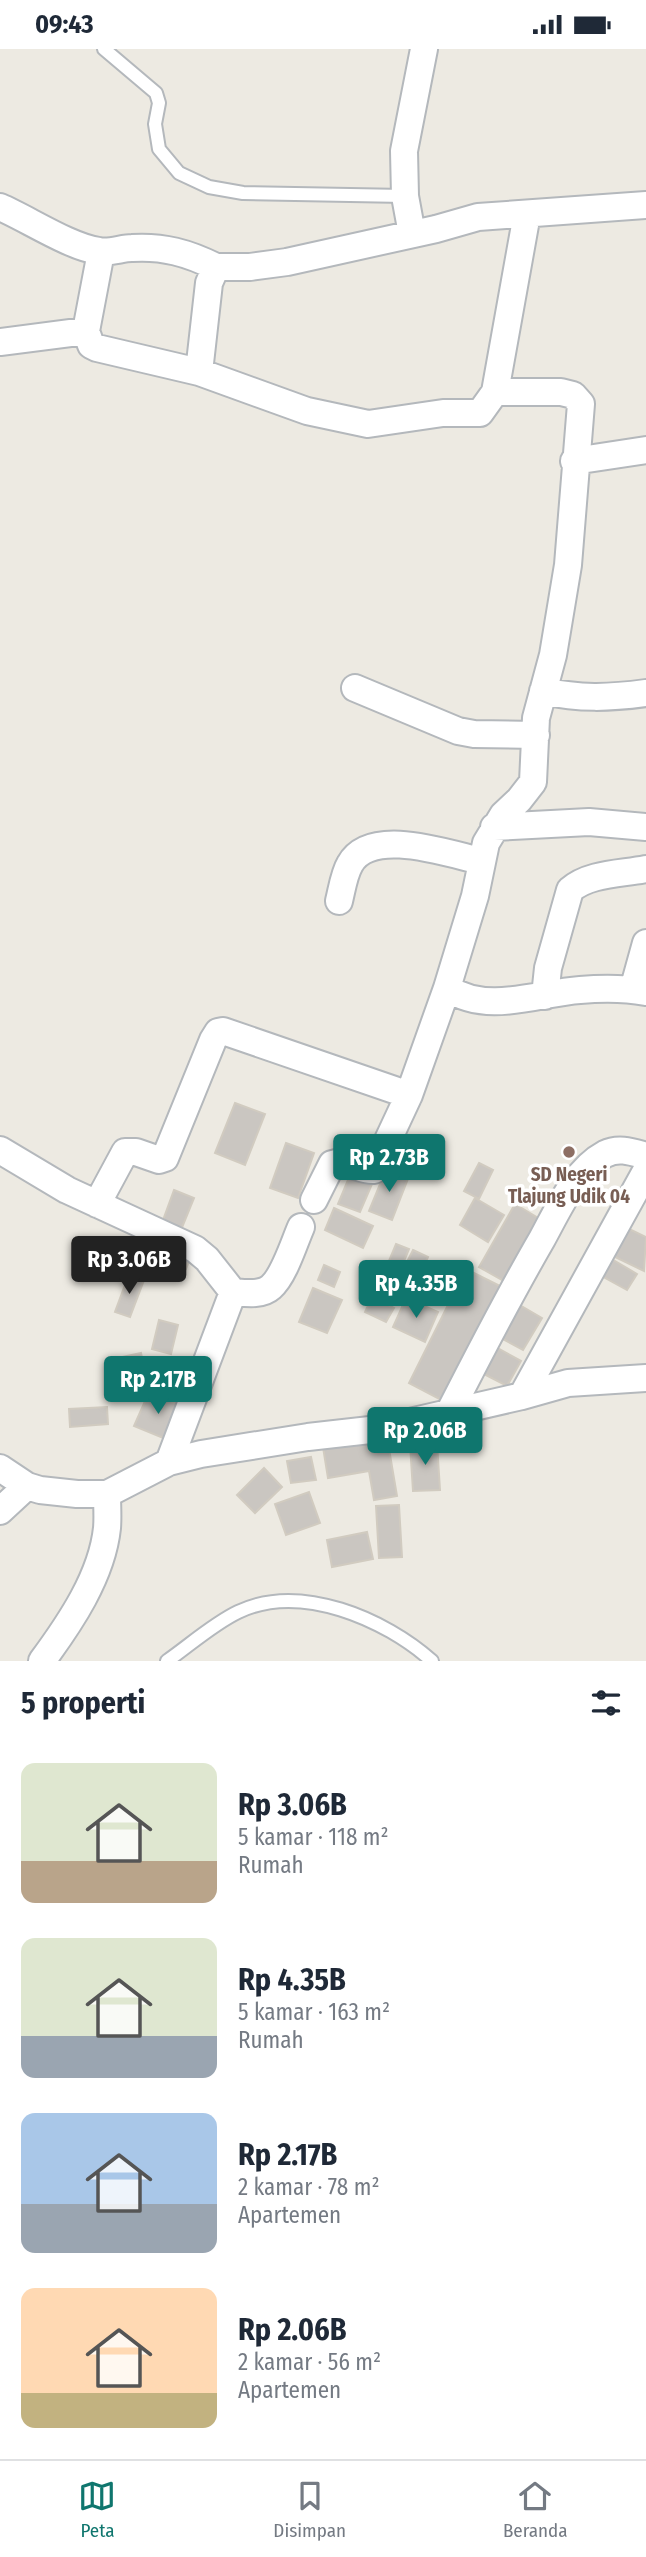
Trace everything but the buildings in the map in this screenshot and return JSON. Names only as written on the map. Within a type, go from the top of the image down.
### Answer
[{"type":"street","points":[[412,234],[405,196],[404,151],[424,49]]},
{"type":"street","points":[[0,207],[100,252],[128,248],[166,249],[191,255],[216,267],[250,267],[287,262],[478,216],[646,205]]},
{"type":"street","points":[[100,252],[86,331],[91,345],[200,372],[307,411],[368,424],[443,413],[480,413],[495,392],[527,213]]},
{"type":"street","points":[[200,372],[209,283],[216,267]]},
{"type":"street","points":[[0,342],[86,331]]},
{"type":"street","points":[[314,1200],[332,1164],[343,1161],[369,1171],[374,1170],[409,1095],[447,988],[475,896],[481,861],[494,827],[533,782],[537,711],[553,655],[568,565],[574,461],[581,404],[573,395],[561,392],[495,392]]},
{"type":"street","points":[[574,461],[646,450]]},
{"type":"street","points":[[355,688],[458,731],[482,735],[536,735]]},
{"type":"street","points":[[543,691],[574,698],[646,693]]},
{"type":"street","points":[[494,827],[589,823],[646,827]]},
{"type":"street","points":[[339,901],[350,863],[368,848],[404,844],[481,861]]},
{"type":"street","points":[[545,996],[548,968],[570,890],[587,880],[646,869]]},
{"type":"street","points":[[447,988],[462,995],[499,1001],[580,990],[640,991],[646,943]]},
{"type":"street","points":[[97,1204],[125,1152],[136,1152],[159,1160],[165,1158],[218,1031],[409,1095]]},
{"type":"street","points":[[0,1150],[67,1190],[195,1249],[207,1259],[233,1291],[253,1293],[270,1288],[278,1278],[301,1227]]},
{"type":"street","points":[[449,1413],[510,1293],[575,1183],[595,1161],[611,1151],[621,1150],[646,1156]]},
{"type":"street","points":[[522,1397],[646,1171]]},
{"type":"street","points":[[169,1462],[233,1291]]},
{"type":"street","points":[[0,1468],[27,1486],[58,1493],[107,1495],[169,1462],[254,1445],[379,1429],[522,1397],[568,1383],[646,1378]]},
{"type":"street","points":[[0,1511],[27,1486]]},
{"type":"street","points":[[42,1661],[68,1625],[97,1568],[107,1529],[107,1495]]},
{"type":"lane","points":[[104,49],[156,93],[159,103],[155,124],[159,149],[179,173],[209,187],[243,193],[405,196]]},
{"type":"lane","points":[[167,1661],[238,1612],[276,1600],[324,1605],[378,1623],[413,1644],[432,1661]]},
{"type":"place","name":"SD Negeri Tlajung Udik 04","points":[[569,1152]]}]
